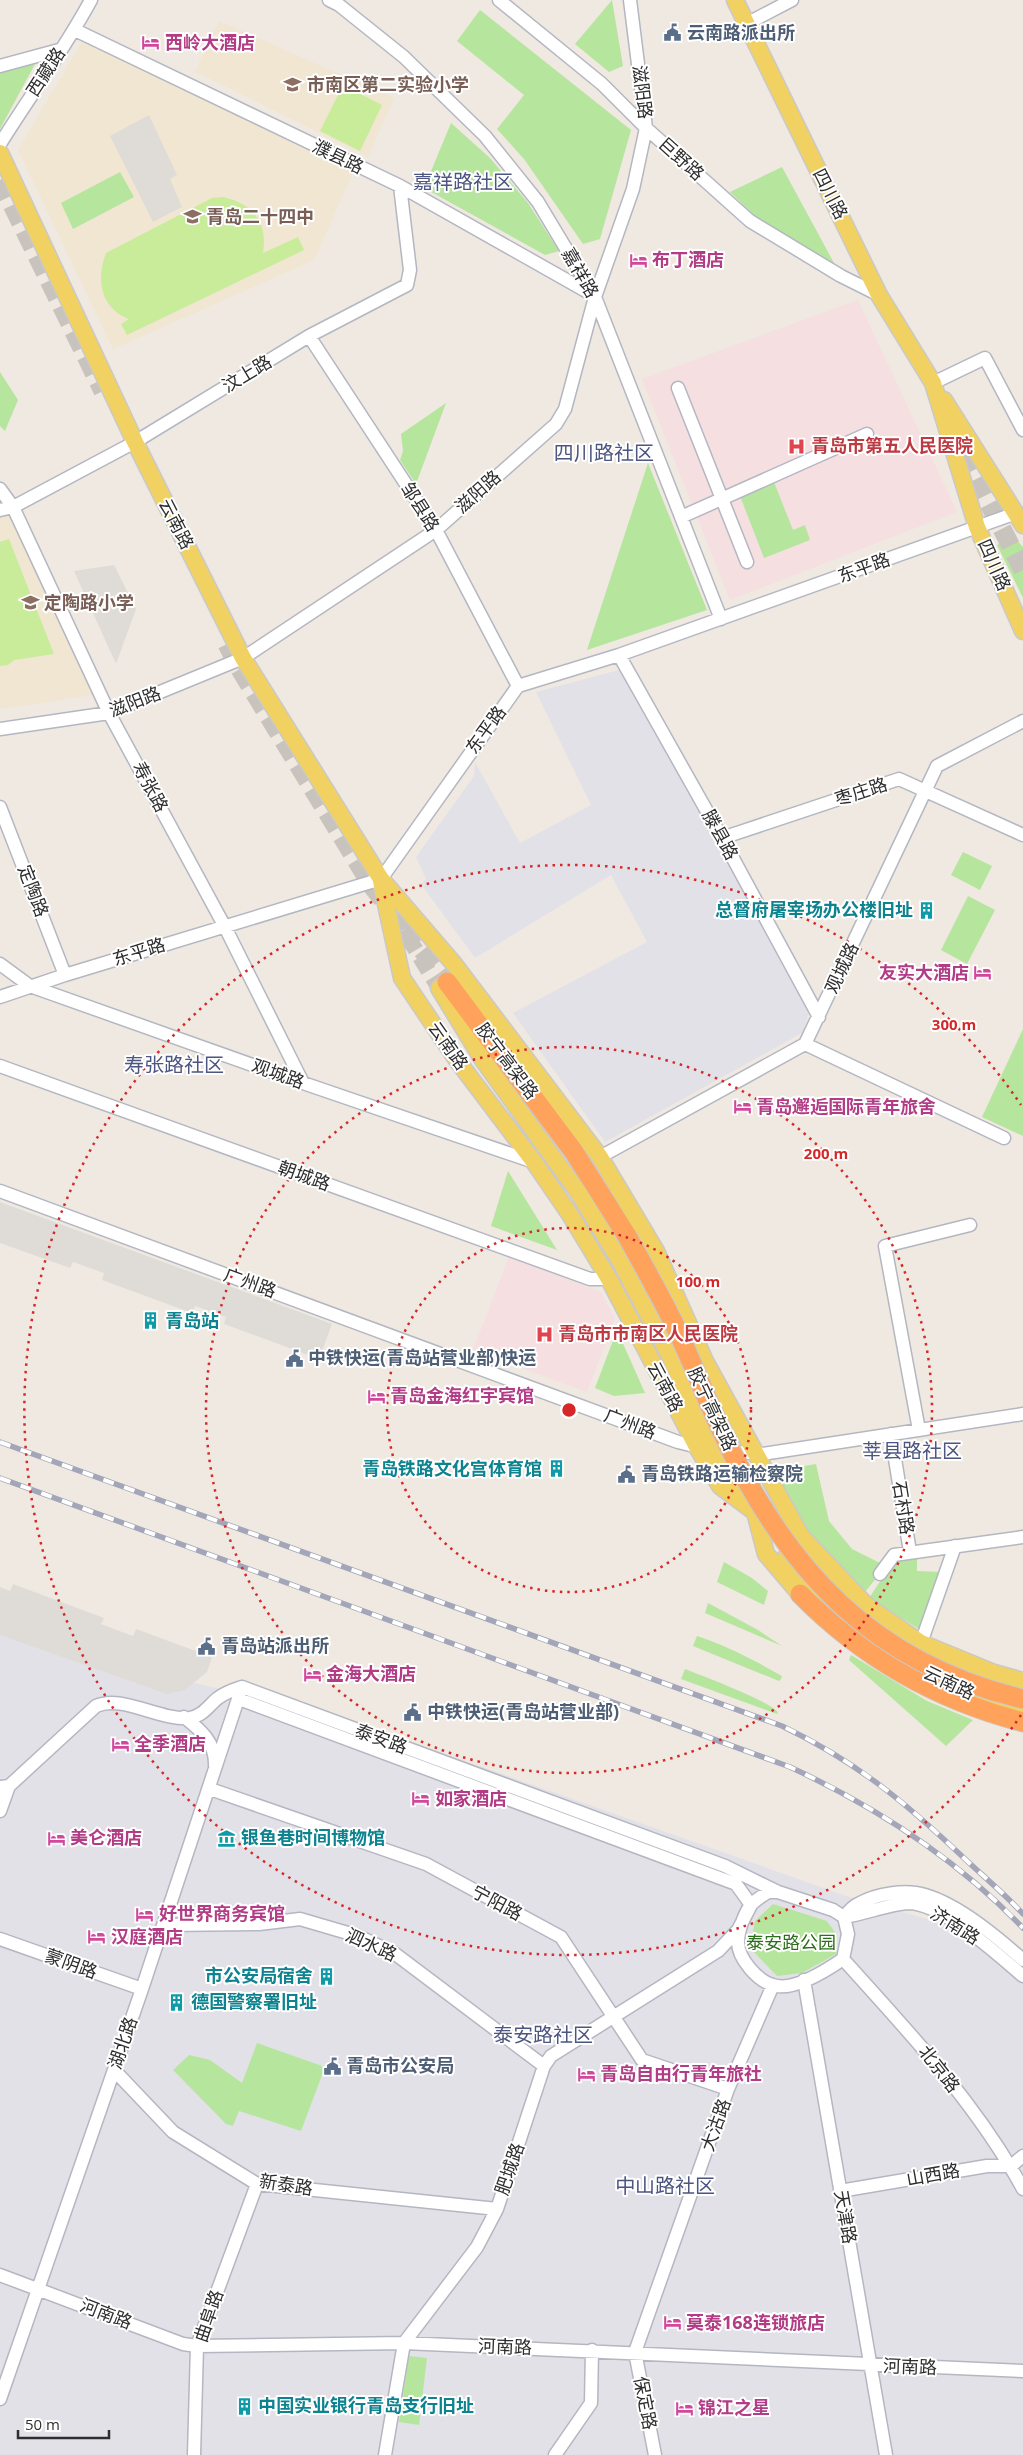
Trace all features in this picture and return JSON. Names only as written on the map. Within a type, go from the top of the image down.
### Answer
[{"type":"highway","name":"胶宁高架路","points":[[443,985],[574,1152],[627,1236],[676,1329],[723,1434],[750,1486],[784,1543],[810,1575],[858,1620],[906,1654],[949,1675],[990,1690],[1023,1699]]},
{"type":"highway","points":[[800,1594],[824,1619],[892,1670],[970,1707],[1023,1722]]},
{"type":"main road","name":"四川路","points":[[735,0],[879,295],[933,383],[977,528],[1023,631]]},
{"type":"main road","name":"云南路","points":[[0,153],[135,442],[243,658],[380,879],[454,964],[600,1157],[656,1251],[705,1361],[801,1536],[866,1605],[921,1643],[994,1673],[1023,1681]]},
{"type":"main road","points":[[933,383],[1019,519]]},
{"type":"main road","name":"云南路","points":[[380,879],[402,978],[457,1060],[534,1162],[609,1279],[697,1447],[720,1486],[755,1512],[800,1576],[851,1623],[884,1649],[922,1671],[970,1694],[1023,1710]]},
{"type":"main road","points":[[443,985],[483,1060],[578,1192],[619,1259],[669,1354],[714,1450],[755,1512],[766,1554],[800,1594]]},
{"type":"street","name":"西藏路","points":[[0,144],[59,50],[75,30],[91,0]]},
{"type":"street","name":"嘉祥路","points":[[328,0],[339,6],[404,58],[485,136],[538,202],[595,297],[721,619]]},
{"type":"street","name":"巨野路","points":[[499,0],[602,84],[646,128],[750,221],[840,276],[879,295]]},
{"type":"street","name":"滋阳路","points":[[0,729],[110,713],[243,658],[436,530],[556,424],[565,409],[595,297],[633,189],[646,128],[630,0]]},
{"type":"street","points":[[746,24],[792,0]]},
{"type":"street","name":"濮县路","points":[[75,30],[400,186],[595,297]]},
{"type":"street","points":[[0,66],[59,50]]},
{"type":"street","name":"汶上路","points":[[0,510],[13,507],[135,442],[309,336],[407,285],[410,270],[400,186]]},
{"type":"street","name":"邹县路","points":[[309,336],[436,530],[518,686]]},
{"type":"street","points":[[933,383],[985,358],[1023,430]]},
{"type":"street","points":[[678,388],[747,562]]},
{"type":"street","points":[[681,517],[867,434]]},
{"type":"street","name":"寿张路","points":[[0,490],[13,507],[110,713],[225,926],[303,1083]]},
{"type":"street","name":"东平路","points":[[0,997],[30,986],[380,879],[518,686],[618,655],[977,528],[1019,519]]},
{"type":"street","name":"滕县路","points":[[618,655],[722,838],[819,1017]]},
{"type":"street","name":"观城路","points":[[805,1044],[937,766],[1023,721]]},
{"type":"street","name":"枣庄路","points":[[722,838],[899,779],[1023,835]]},
{"type":"street","name":"定陶路","points":[[0,807],[66,975]]},
{"type":"street","name":"观城路","points":[[0,964],[30,986],[303,1083],[534,1162]]},
{"type":"street","points":[[600,1157],[805,1044],[1004,1138]]},
{"type":"street","name":"朝城路","points":[[0,1066],[590,1279],[609,1279]]},
{"type":"street","name":"广州路","points":[[0,1191],[697,1447],[762,1454],[1023,1414]]},
{"type":"street","points":[[919,1430],[885,1246],[970,1225]]},
{"type":"street","name":"石村路","points":[[891,1434],[910,1552]]},
{"type":"street","points":[[880,1574],[894,1555],[1023,1537]]},
{"type":"street","points":[[921,1643],[955,1546]]},
{"type":"street","points":[[5,1787],[96,1706],[110,1702],[153,1713],[191,1718],[203,1714],[227,1692],[241,1693]]},
{"type":"street","name":"湖北路","points":[[0,2399],[164,1925],[241,1693]]},
{"type":"street","name":"泰安路","points":[[241,1693],[725,1866],[778,1892]]},
{"type":"street","name":"泰安路","points":[[241,1693],[736,1884],[751,1905]]},
{"type":"street","points":[[184,1718],[208,1739],[215,1755],[215,1773]]},
{"type":"street","points":[[0,1775],[5,1787],[0,1811]]},
{"type":"street","name":"宁阳路","points":[[210,1789],[426,1864],[561,1937],[642,2060],[728,2090]]},
{"type":"street","points":[[768,1892],[778,1892],[833,1910],[844,1917],[848,1934],[843,1959],[822,1974],[788,1986],[773,1986],[754,1973],[740,1953],[738,1942],[742,1924],[751,1905],[768,1892]]},
{"type":"street","name":"济南路","points":[[844,1917],[856,1904],[878,1896],[905,1892],[925,1895],[957,1910],[1023,1960]]},
{"type":"street","name":"济南路","points":[[844,1917],[907,1903],[920,1905],[952,1920],[1023,1976]]},
{"type":"street","name":"肥城路","points":[[386,2455],[404,2342],[477,2247],[496,2209],[544,2066],[551,2056],[718,1951],[738,1930],[751,1905]]},
{"type":"street","name":"泗水路","points":[[164,1925],[259,1924],[300,1919],[358,1936],[394,1953],[544,2066]]},
{"type":"street","name":"蒙阴路","points":[[0,1938],[142,1989]]},
{"type":"street","points":[[718,1951],[740,1953]]},
{"type":"street","name":"北京路","points":[[843,1959],[939,2066],[1011,2166],[1023,2189]]},
{"type":"street","name":"天津路","points":[[804,1980],[886,2455]]},
{"type":"street","name":"大沽路","points":[[635,2352],[728,2090],[773,1986]]},
{"type":"street","name":"新泰路","points":[[114,2070],[173,2132],[257,2184],[496,2209]]},
{"type":"street","points":[[1011,2166],[1023,2156]]},
{"type":"street","name":"山西路","points":[[840,2191],[987,2166],[1011,2166]]},
{"type":"street","name":"曲阜路","points":[[194,2455],[197,2346],[257,2184]]},
{"type":"street","name":"河南路","points":[[0,2275],[183,2344],[197,2346],[404,2342],[635,2352],[871,2366],[1023,2371]]},
{"type":"street","points":[[555,2455],[590,2403],[592,2350]]},
{"type":"street","name":"保定路","points":[[635,2352],[655,2455]]},
{"type":"shaded area","name":"市南区第二实验小学","points":[[219,21],[394,98],[368,157],[195,71]]},
{"type":"shaded area","name":"青岛二十四中","points":[[85,37],[355,168],[314,260],[113,349],[18,150]]},
{"type":"shaded area","points":[[149,115],[177,175],[170,179],[182,207],[153,222],[110,136]]},
{"type":"shaded area","name":"青岛市第五人民医院","points":[[858,300],[957,512],[730,600],[642,379]]},
{"type":"shaded area","name":"定陶路小学","points":[[18,508],[100,694],[0,709],[0,512]]},
{"type":"shaded area","points":[[114,565],[136,609],[116,664],[74,571]]},
{"type":"shaded area","points":[[619,670],[810,1010],[802,1033],[605,1142],[513,1013],[647,942],[611,875],[475,958],[421,884],[426,879],[416,857],[474,776],[475,762],[520,843],[591,805],[536,692]]},
{"type":"shaded area","points":[[0,1202],[332,1324],[319,1359],[224,1324],[226,1317],[195,1306],[192,1313],[102,1280],[104,1273],[73,1262],[70,1268],[0,1243]]},
{"type":"shaded area","name":"青岛市市南区人民医院","points":[[509,1257],[601,1292],[615,1318],[587,1392],[473,1350]]},
{"type":"shaded area","points":[[13,1584],[104,1618],[101,1624],[133,1636],[136,1629],[212,1657],[207,1672],[185,1690],[167,1694],[0,1635],[0,1587],[10,1591]]},
{"type":"shaded area","points":[[0,1635],[361,1724],[849,1897],[998,1939],[1023,1960],[1023,2455],[0,2455]]},
{"type":"green space","points":[[612,0],[623,66],[609,72],[575,44]]},
{"type":"green space","points":[[480,10],[631,130],[600,239],[583,244],[524,159],[497,129],[524,95],[457,41]]},
{"type":"green space","points":[[35,64],[0,129],[0,73]]},
{"type":"green space","points":[[343,85],[382,105],[360,151],[320,131]]},
{"type":"green space","points":[[451,123],[490,158],[528,203],[559,251],[545,255],[424,188]]},
{"type":"green space","points":[[782,167],[834,263],[829,266],[754,215],[730,192]]},
{"type":"green space","points":[[120,172],[134,197],[73,229],[61,203]]},
{"type":"green space","points":[[223,197],[243,204],[256,216],[263,232],[263,253],[298,237],[304,250],[127,335],[121,324],[129,319],[112,308],[103,292],[101,273],[106,253],[212,198]]},
{"type":"green space","points":[[0,372],[18,400],[5,431],[0,426]]},
{"type":"green space","points":[[446,403],[416,484],[400,460],[403,451],[401,434]]},
{"type":"green space","points":[[648,463],[707,610],[587,650]]},
{"type":"green space","points":[[774,482],[793,530],[805,525],[810,540],[764,558],[740,496]]},
{"type":"green space","points":[[1013,536],[1023,547],[1023,598],[997,545]]},
{"type":"green space","points":[[9,539],[54,654],[14,660],[8,665],[0,666],[0,542]]},
{"type":"green space","points":[[963,852],[992,866],[980,890],[951,875]]},
{"type":"green space","points":[[968,896],[995,910],[967,964],[941,950]]},
{"type":"green space","points":[[1023,1029],[1023,1136],[982,1117]]},
{"type":"green space","points":[[508,1171],[557,1250],[491,1226]]},
{"type":"green space","points":[[617,1330],[645,1393],[614,1396],[595,1388]]},
{"type":"green space","points":[[816,1464],[829,1521],[852,1549],[886,1566],[865,1592],[805,1530],[775,1471]]},
{"type":"green space","points":[[917,1558],[917,1571],[941,1572],[919,1629],[869,1598],[895,1559]]},
{"type":"green space","points":[[724,1562],[752,1578],[768,1591],[764,1605],[717,1582]]},
{"type":"green space","points":[[708,1603],[758,1630],[782,1646],[705,1613]]},
{"type":"green space","points":[[697,1636],[751,1659],[782,1676],[781,1679],[779,1681],[693,1646]]},
{"type":"green space","points":[[851,1655],[927,1701],[973,1720],[946,1746],[849,1660]]},
{"type":"green space","points":[[685,1669],[763,1702],[778,1713],[681,1679]]},
{"type":"green space","name":"泰安路公园","points":[[773,1904],[827,1921],[837,1935],[836,1954],[802,1973],[777,1976],[750,1948],[755,1921]]},
{"type":"green space","points":[[257,2043],[325,2067],[301,2131],[239,2111],[233,2126],[226,2124],[173,2070],[189,2055],[210,2060],[242,2083]]},
{"type":"green space","points":[[409,2356],[427,2358],[419,2425],[399,2422]]},
{"type":"tunnel","points":[[0,180],[103,391]]},
{"type":"tunnel","points":[[951,429],[1023,570]]},
{"type":"tunnel","points":[[227,644],[238,666],[372,886],[447,982]]},
{"type":"tunnel","points":[[395,916],[439,988]]},
{"type":"railway","points":[[0,1442],[782,1726],[834,1754],[901,1801],[1023,1914]]},
{"type":"railway","points":[[0,1478],[790,1767],[884,1817],[943,1857],[971,1879],[1023,1928]]},
{"type":"place","name":"云南路派出所","points":[[673,33]]},
{"type":"place","name":"西岭大酒店","points":[[151,43]]},
{"type":"place","name":"市南区第二实验小学","points":[[293,85]]},
{"type":"place","name":"青岛二十四中","points":[[192,217]]},
{"type":"place","name":"布丁酒店","points":[[638,260]]},
{"type":"place","name":"青岛市第五人民医院","points":[[797,446]]},
{"type":"place","name":"定陶路小学","points":[[30,603]]},
{"type":"place","name":"总督府屠宰场办公楼旧址","points":[[927,910]]},
{"type":"place","name":"友实大酒店","points":[[983,973]]},
{"type":"place","name":"青岛邂逅国际青年旅舍","points":[[742,1107]]},
{"type":"place","name":"青岛站","points":[[151,1321]]},
{"type":"place","name":"青岛市市南区人民医院","points":[[544,1334]]},
{"type":"place","name":"中铁快运(青岛站营业部)快运","points":[[294,1358]]},
{"type":"place","name":"青岛金海红宇宾馆","points":[[376,1396]]},
{"type":"place","name":"青岛铁路文化宫体育馆","points":[[556,1469]]},
{"type":"place","name":"青岛铁路运输检察院","points":[[627,1474]]},
{"type":"place","name":"青岛站派出所","points":[[207,1646]]},
{"type":"place","name":"金海大酒店","points":[[312,1674]]},
{"type":"place","name":"中铁快运(青岛站营业部)","points":[[413,1712]]},
{"type":"place","name":"全季酒店","points":[[120,1744]]},
{"type":"place","name":"如家酒店","points":[[421,1799]]},
{"type":"place","name":"美仑酒店","points":[[56,1838]]},
{"type":"place","name":"银鱼巷时间博物馆","points":[[227,1838]]},
{"type":"place","name":"好世界商务宾馆","points":[[145,1914]]},
{"type":"place","name":"汉庭酒店","points":[[97,1937]]},
{"type":"place","name":"市公安局宿舍","points":[[327,1976]]},
{"type":"place","name":"德国警察署旧址","points":[[177,2002]]},
{"type":"place","name":"青岛市公安局","points":[[332,2066]]},
{"type":"place","name":"青岛自由行青年旅社","points":[[586,2074]]},
{"type":"place","name":"莫泰168连锁旅店","points":[[672,2323]]},
{"type":"place","name":"中国实业银行青岛支行旧址","points":[[244,2406]]},
{"type":"place","name":"锦江之星","points":[[684,2408]]},
{"type":"district","name":"嘉祥路社区","points":[[463,182]]},
{"type":"district","name":"四川路社区","points":[[604,453]]},
{"type":"district","name":"寿张路社区","points":[[174,1065]]},
{"type":"district","name":"莘县路社区","points":[[912,1451]]},
{"type":"district","name":"泰安路社区","points":[[543,2035]]},
{"type":"district","name":"中山路社区","points":[[665,2186]]}]
